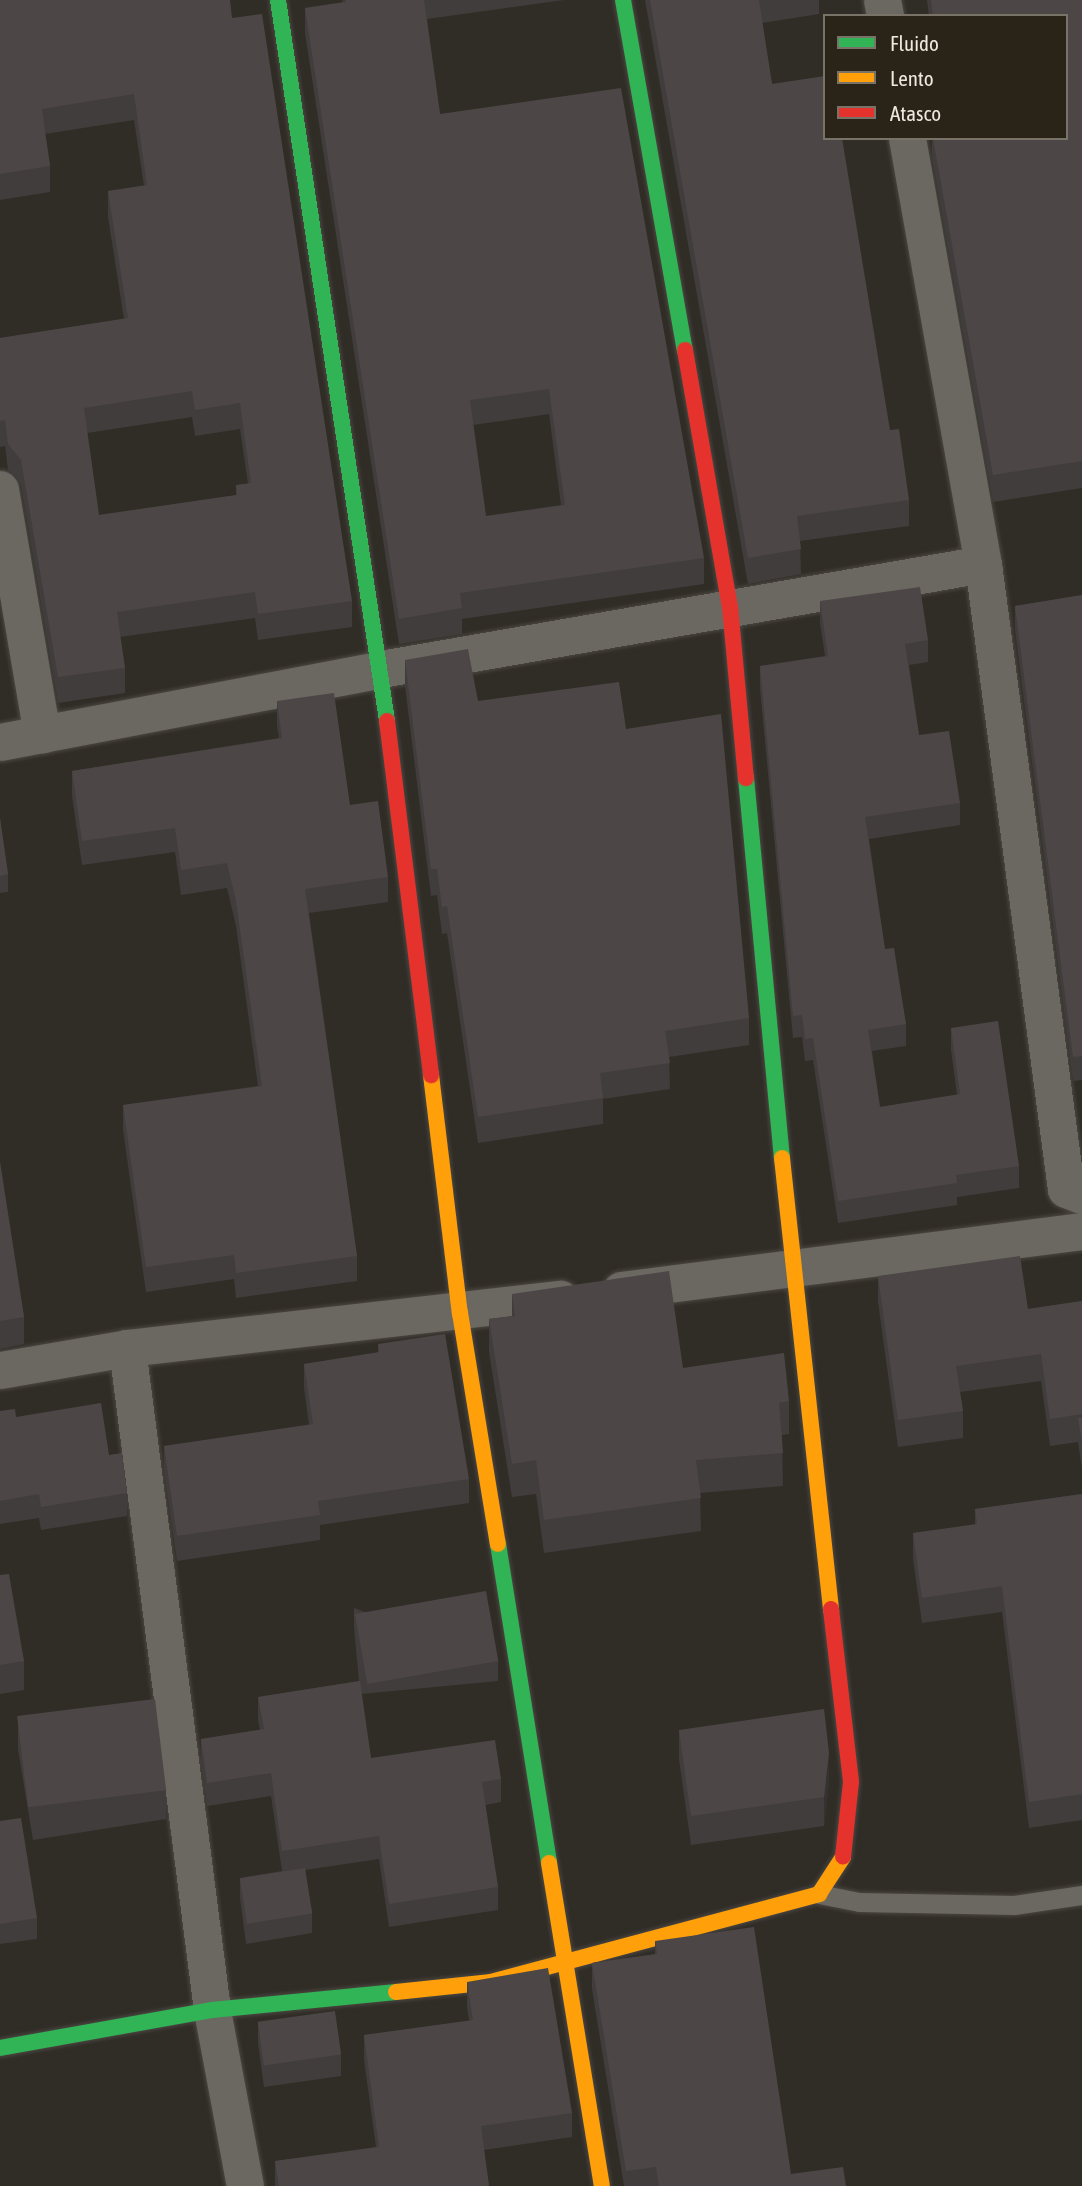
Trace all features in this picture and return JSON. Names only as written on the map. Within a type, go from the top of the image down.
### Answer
[{"type":"street","points":[[278,0],[380,669],[460,1313],[569,1964],[603,2186]]},
{"type":"street","points":[[0,2048],[212,2010],[491,1982],[569,1964],[819,1894],[843,1858],[851,1782],[792,1266],[730,607],[623,0]]},
{"type":"street","points":[[907,140],[983,564],[1066,1189],[1082,1195]]},
{"type":"street","points":[[0,489],[42,734]]},
{"type":"street","points":[[0,742],[380,669],[983,564]]},
{"type":"street","points":[[0,1370],[127,1348],[460,1313],[792,1266],[1082,1231]]},
{"type":"street","points":[[127,1348],[212,2010],[245,2186]]},
{"type":"lane","points":[[819,1894],[859,1902],[1014,1905],[1082,1895]]},
{"type":"building","points":[[0,0],[230,0],[232,18],[262,14],[352,601],[258,614],[255,592],[117,612],[125,668],[58,677],[21,460],[8,444],[5,420],[0,421],[0,338],[128,318],[108,191],[147,185],[134,94],[42,109],[50,166],[0,174]],"holes":[[[192,391],[195,410],[240,403],[251,483],[236,485],[237,495],[99,515],[84,408]]]},
{"type":"building","points":[[424,0],[440,114],[621,88],[704,558],[460,593],[462,608],[399,619],[305,8],[346,2]],"holes":[[[549,389],[565,505],[486,516],[470,400]]]},
{"type":"building","points":[[650,0],[759,0],[772,84],[823,76],[823,140],[842,140],[890,430],[899,429],[909,500],[797,516],[801,549],[748,558]]},
{"type":"building","points":[[931,0],[1082,0],[1082,461],[993,475],[933,140],[1068,140],[1068,14],[933,14]]},
{"type":"building","points":[[920,587],[928,640],[905,644],[919,735],[949,731],[960,803],[865,817],[885,949],[894,948],[906,1024],[868,1030],[880,1107],[960,1094],[951,1028],[998,1021],[1019,1166],[956,1175],[957,1183],[838,1201],[813,1038],[805,1039],[802,1015],[793,1016],[760,666],[828,656],[820,601]]},
{"type":"building","points":[[1082,595],[1082,1056],[1073,1057],[1015,606]]},
{"type":"building","points":[[468,649],[478,701],[619,682],[626,729],[721,714],[749,1018],[665,1031],[670,1063],[600,1073],[603,1098],[478,1117],[447,906],[442,907],[437,869],[431,869],[405,660]]},
{"type":"building","points":[[334,693],[350,805],[378,801],[388,877],[305,889],[357,1256],[236,1273],[234,1255],[146,1267],[123,1105],[262,1086],[236,901],[227,863],[181,870],[175,828],[82,841],[72,771],[282,738],[277,701]]},
{"type":"building","points":[[0,818],[8,874],[0,876]]},
{"type":"building","points":[[0,1162],[24,1317],[0,1321]]},
{"type":"building","points":[[1020,1256],[1028,1309],[1082,1301],[1082,1414],[1050,1419],[1041,1354],[956,1366],[963,1411],[898,1420],[878,1276]]},
{"type":"building","points":[[669,1271],[683,1368],[784,1353],[789,1401],[779,1403],[783,1453],[696,1460],[701,1498],[544,1520],[536,1460],[512,1464],[489,1319],[515,1316],[512,1294]]},
{"type":"building","points":[[445,1334],[469,1479],[318,1501],[320,1515],[177,1536],[164,1446],[313,1424],[304,1364],[379,1352],[378,1344]]},
{"type":"building","points":[[101,1403],[109,1455],[122,1453],[127,1493],[41,1507],[39,1494],[0,1501],[0,1411],[15,1409],[16,1417]]},
{"type":"building","points":[[1078,1418],[1082,1418],[1082,1444]]},
{"type":"building","points":[[1082,1494],[1082,1794],[1029,1802],[1002,1586],[922,1598],[913,1533],[977,1524],[975,1509]]},
{"type":"building","points":[[9,1574],[24,1661],[0,1665],[0,1575]]},
{"type":"building","points":[[486,1591],[498,1661],[367,1684],[355,1614]]},
{"type":"building","points":[[360,1681],[371,1758],[495,1740],[501,1779],[482,1782],[498,1887],[389,1904],[379,1836],[282,1851],[271,1773],[207,1783],[201,1739],[264,1729],[258,1697]]},
{"type":"building","points":[[155,1699],[166,1790],[28,1807],[17,1716]]},
{"type":"building","points":[[824,1709],[829,1753],[824,1797],[691,1816],[679,1730]]},
{"type":"building","points":[[21,1818],[37,1918],[0,1924],[0,1821]]},
{"type":"building","points":[[305,1868],[312,1913],[247,1924],[240,1878]]},
{"type":"building","points":[[754,1927],[791,2174],[843,2167],[846,2186],[659,2186],[656,2167],[626,2171],[592,1963],[657,1954],[655,1941]]},
{"type":"building","points":[[548,1968],[572,2113],[481,2126],[489,2186],[279,2186],[275,2161],[379,2147],[364,2035],[473,2020],[467,1982]]},
{"type":"building","points":[[335,2011],[341,2055],[264,2065],[258,2022]]},
{"type":"traffic: fast","points":[[278,0],[387,721]]},
{"type":"traffic: fast","points":[[623,0],[685,350]]},
{"type":"traffic: fast","points":[[746,778],[782,1158]]},
{"type":"traffic: fast","points":[[498,1544],[549,1863]]},
{"type":"traffic: fast","points":[[0,2048],[212,2010],[396,1992]]},
{"type":"traffic: slow","points":[[431,1075],[460,1313],[498,1544]]},
{"type":"traffic: slow","points":[[782,1158],[831,1609]]},
{"type":"traffic: slow","points":[[396,1992],[491,1982],[819,1894],[843,1857]]},
{"type":"traffic: slow","points":[[549,1863],[602,2186]]},
{"type":"traffic: jam","points":[[685,350],[730,607],[746,778]]},
{"type":"traffic: jam","points":[[387,721],[431,1075]]},
{"type":"traffic: jam","points":[[831,1609],[851,1782],[843,1857]]}]
